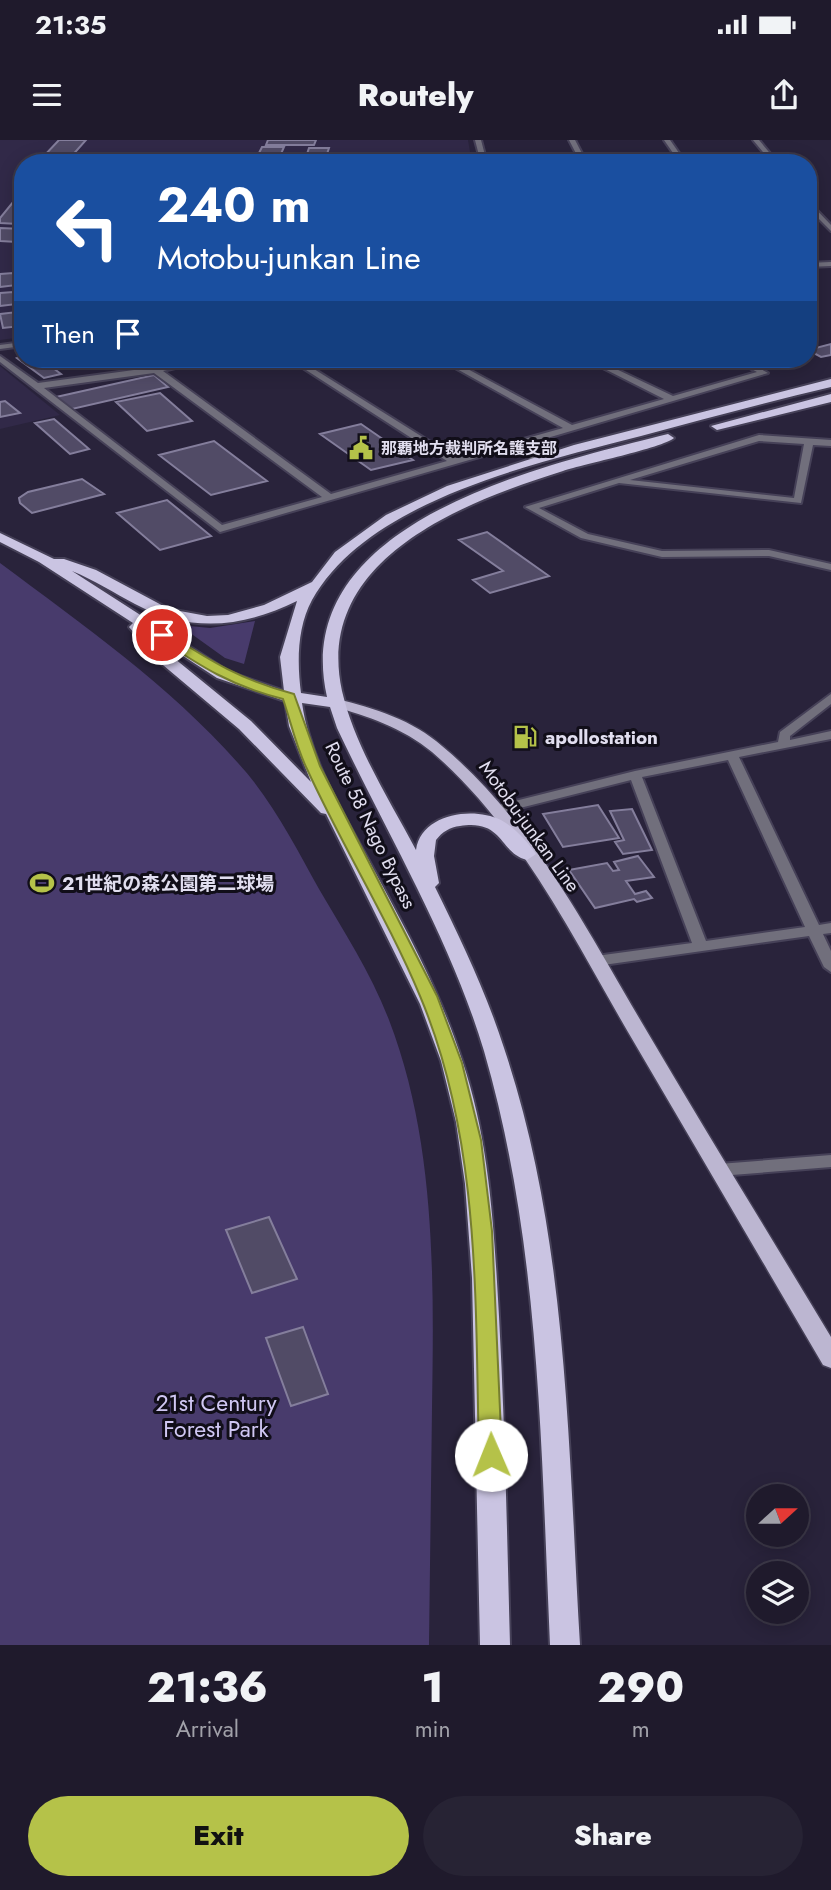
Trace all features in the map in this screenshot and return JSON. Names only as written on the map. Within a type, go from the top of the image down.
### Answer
[{"type":"highway","name":"Route 58 Nago Bypass","points":[[495,1645],[488,1346],[482,1231],[471,1140],[453,1063],[429,996],[338,819],[303,743],[289,696],[286,656],[294,624],[316,583],[359,540],[399,512],[449,486],[535,458],[831,383]]},
{"type":"highway","name":"Route 58 Nago Bypass","points":[[565,1645],[537,1250],[519,1143],[494,1048],[431,896],[370,782],[337,703],[330,656],[338,615],[344,602],[369,568],[415,529],[441,513],[496,488],[572,464],[831,398]]},
{"type":"highway","name":"Motobu-junkan Line","points":[[0,537],[44,559],[223,675],[252,687],[337,703]]},
{"type":"highway","points":[[44,559],[80,567],[162,612],[207,621],[235,620],[258,614],[316,583]]},
{"type":"highway","points":[[121,608],[163,657],[245,725],[338,819]]},
{"type":"highway","points":[[431,896],[425,858],[426,841],[433,830],[443,825],[467,820],[487,821],[498,825],[527,854]]},
{"type":"main road","name":"Motobu-junkan Line","points":[[337,703],[383,718],[435,747],[467,776],[496,810],[596,961],[831,1358]]},
{"type":"street","points":[[756,140],[768,154]]},
{"type":"street","points":[[817,213],[831,229]]},
{"type":"street","points":[[0,358],[220,529],[764,373],[754,368]]},
{"type":"street","points":[[38,386],[165,368]]},
{"type":"street","points":[[307,368],[454,461]]},
{"type":"street","points":[[460,368],[570,428]]},
{"type":"street","points":[[607,368],[673,400]]},
{"type":"street","points":[[156,370],[328,497]]},
{"type":"street","points":[[831,443],[759,438],[530,507],[585,536],[662,554],[769,553],[831,567]]},
{"type":"street","points":[[616,481],[798,501],[809,441]]},
{"type":"street","points":[[512,445],[535,458]]},
{"type":"street","points":[[784,744],[784,736],[831,698]]},
{"type":"street","points":[[496,810],[635,775],[831,735]]},
{"type":"street","points":[[732,755],[831,967]]},
{"type":"street","points":[[635,775],[700,945]]},
{"type":"street","points":[[596,961],[831,928]]},
{"type":"street","points":[[719,1170],[831,1161]]},
{"type":"shaded area","points":[[0,140],[468,140],[470,154],[14,154],[14,338],[0,340]]},
{"type":"shaded area","points":[[0,366],[60,415],[0,429]]},
{"type":"green space","name":"21st Century Forest Park","points":[[0,563],[154,682],[211,735],[250,777],[282,824],[357,953],[389,1020],[416,1114],[429,1212],[433,1311],[429,1645],[0,1645]]},
{"type":"green space","points":[[255,621],[244,664],[225,658],[179,625],[210,628]]},
{"type":"building","points":[[59,140],[86,140],[74,154],[46,154]]},
{"type":"building","points":[[268,140],[316,140],[314,145],[266,145]]},
{"type":"building","points":[[262,147],[284,147],[281,154],[258,154]]},
{"type":"building","points":[[309,148],[329,148],[327,154],[307,154]]},
{"type":"building","points":[[14,201],[14,224],[0,223],[0,218]]},
{"type":"building","points":[[0,228],[14,229],[14,242],[0,241]]},
{"type":"building","points":[[13,273],[14,285],[0,287],[0,274]]},
{"type":"building","points":[[13,292],[14,304],[0,306],[0,293]]},
{"type":"building","points":[[14,312],[14,327],[3,328],[0,314]]},
{"type":"building","points":[[831,344],[831,355],[821,357],[817,355],[817,348]]},
{"type":"building","points":[[30,368],[53,368],[61,374],[44,378]]},
{"type":"building","points":[[154,375],[168,387],[72,409],[56,397]]},
{"type":"building","points":[[160,393],[192,421],[147,431],[116,402]]},
{"type":"building","points":[[5,401],[20,413],[0,417],[0,402]]},
{"type":"building","points":[[54,419],[89,449],[70,454],[35,423]]},
{"type":"building","points":[[361,424],[413,460],[371,470],[320,434]]},
{"type":"building","points":[[214,441],[267,481],[211,495],[159,455]]},
{"type":"building","points":[[82,479],[104,494],[32,513],[20,503],[19,498],[28,492]]},
{"type":"building","points":[[167,500],[211,536],[160,550],[117,513]]},
{"type":"building","points":[[487,532],[549,576],[490,593],[473,580],[503,571],[459,540]]},
{"type":"building","points":[[598,805],[619,838],[563,847],[543,814]]},
{"type":"building","points":[[632,809],[652,850],[623,854],[615,842],[624,840],[610,811]]},
{"type":"building","points":[[638,856],[654,877],[626,881],[635,894],[646,891],[652,898],[637,902],[634,899],[595,908],[569,870],[607,863],[613,871],[619,870],[614,862]]},
{"type":"building","points":[[269,1217],[297,1279],[252,1293],[226,1230]]},
{"type":"building","points":[[303,1327],[328,1394],[291,1406],[266,1338]]},
{"type":"place","name":"那覇地方裁判所名護支部","points":[[361,448]]},
{"type":"place","name":"apollostation","points":[[525,737]]},
{"type":"place","name":"21世紀の森公園第二球場","points":[[42,883]]},
{"type":"route","points":[[162,635],[223,675],[252,687],[289,696],[312,766],[429,996],[453,1063],[471,1140],[482,1231],[491,1455]]}]
